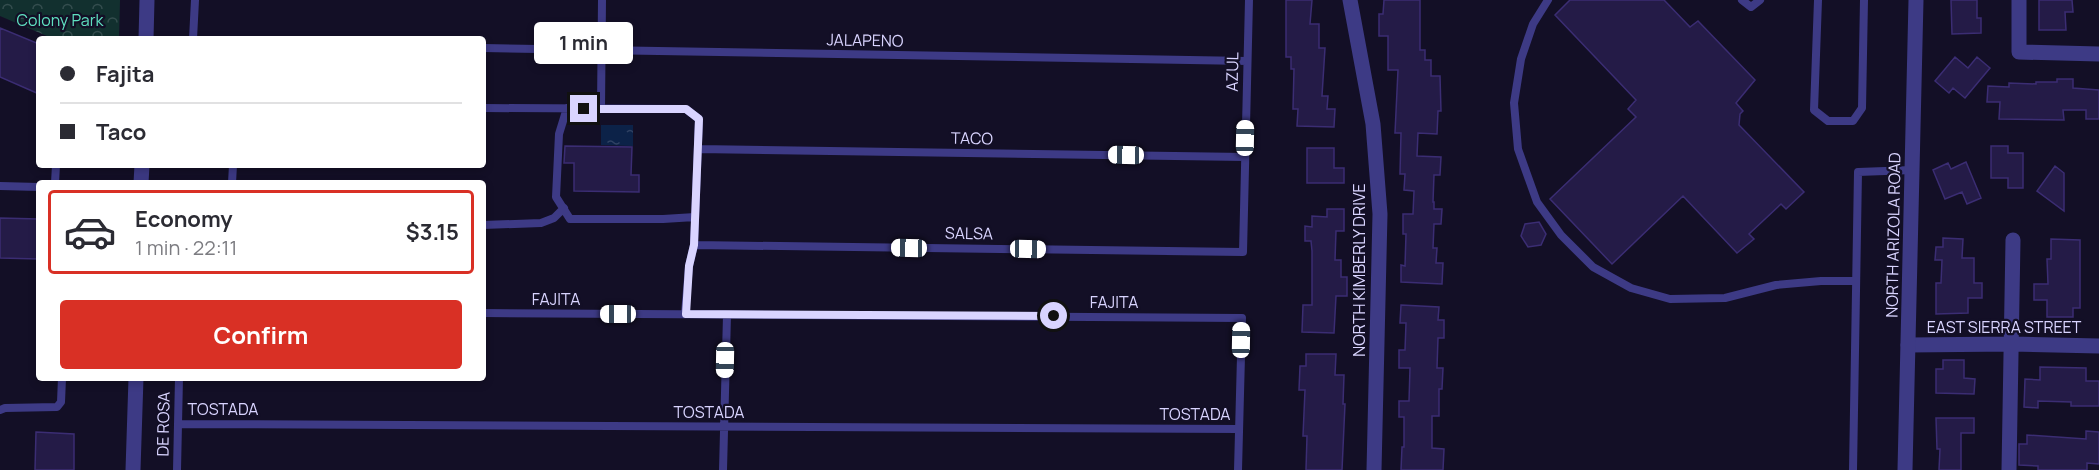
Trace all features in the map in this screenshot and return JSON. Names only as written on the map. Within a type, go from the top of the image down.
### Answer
[{"type":"street","points":[[146,36],[147,0]]},
{"type":"street","name":"NORTH KIMBERLY DRIVE","points":[[1350,0],[1372,124],[1380,214],[1374,470]]},
{"type":"street","name":"NORTH ARIZOLA ROAD","points":[[1905,470],[1916,0]]},
{"type":"street","points":[[2019,0],[2019,52],[2099,54]]},
{"type":"street","points":[[2009,470],[2013,240]]},
{"type":"street","name":"EAST SIERRA STREET","points":[[1908,345],[2099,346]]},
{"type":"street","points":[[133,470],[135,381]]},
{"type":"lane","points":[[194,36],[195,0]]},
{"type":"lane","points":[[601,109],[602,0]]},
{"type":"lane","name":"AZUL","points":[[1243,252],[1249,0]]},
{"type":"lane","points":[[1548,0],[1533,24],[1521,58],[1514,103],[1518,149],[1537,202],[1561,235],[1593,267],[1630,288],[1670,299],[1725,298],[1776,285],[1856,281]]},
{"type":"lane","points":[[1743,0],[1751,7],[1760,0]]},
{"type":"lane","points":[[1818,0],[1815,110],[1828,121],[1853,121],[1862,108],[1864,0]]},
{"type":"lane","name":"JALAPENO","points":[[486,48],[1247,61]]},
{"type":"lane","points":[[486,108],[686,109],[699,119],[694,245],[689,266],[686,314]]},
{"type":"lane","points":[[567,108],[559,134],[556,196],[570,219],[663,219],[695,216]]},
{"type":"lane","name":"TACO","points":[[698,149],[1245,157]]},
{"type":"lane","points":[[1853,470],[1858,172],[1912,170]]},
{"type":"lane","points":[[0,186],[36,187]]},
{"type":"lane","points":[[486,225],[542,223],[554,218],[564,208]]},
{"type":"lane","name":"SALSA","points":[[694,245],[1243,252]]},
{"type":"lane","name":"FAJITA","points":[[486,313],[1242,318],[1239,429]]},
{"type":"lane","points":[[723,470],[727,315]]},
{"type":"lane","points":[[0,410],[57,407],[61,402],[62,381]]},
{"type":"lane","name":"DE ROSA","points":[[177,470],[179,381]]},
{"type":"lane","name":"TOSTADA","points":[[178,424],[1239,429]]},
{"type":"lane","points":[[1238,470],[1239,429]]},
{"type":"green space","name":"Colony Park","points":[[0,0],[120,0],[119,36],[47,36],[0,16]]},
{"type":"water","points":[[601,125],[633,125],[633,146],[601,145]]},
{"type":"building","points":[[1286,0],[1312,0],[1310,24],[1319,24],[1319,48],[1325,48],[1322,96],[1328,96],[1327,109],[1335,109],[1334,127],[1297,126],[1298,109],[1293,109],[1294,69],[1291,69],[1291,57],[1286,57]]},
{"type":"building","points":[[1384,0],[1420,0],[1420,50],[1425,50],[1425,60],[1431,60],[1431,76],[1440,76],[1441,111],[1438,111],[1437,134],[1418,133],[1417,156],[1441,157],[1440,175],[1434,175],[1433,202],[1434,209],[1442,209],[1441,224],[1434,224],[1433,248],[1437,248],[1436,263],[1443,263],[1442,284],[1401,282],[1401,265],[1405,266],[1406,234],[1403,234],[1403,214],[1413,214],[1414,191],[1404,190],[1405,174],[1400,174],[1401,133],[1395,133],[1398,70],[1388,70],[1388,36],[1379,36],[1379,14],[1383,14]]},
{"type":"building","points":[[1570,0],[1664,0],[1690,27],[1698,21],[1755,80],[1736,103],[1743,111],[1740,114],[1739,125],[1804,192],[1786,209],[1781,204],[1749,234],[1754,239],[1737,253],[1683,196],[1612,264],[1550,199],[1636,117],[1628,109],[1636,100],[1555,15]]},
{"type":"building","points":[[1951,0],[1977,0],[1977,18],[1981,18],[1981,33],[1952,34]]},
{"type":"building","points":[[2039,0],[2072,0],[2073,12],[2065,12],[2066,30],[2039,30]]},
{"type":"building","points":[[0,28],[36,43],[36,93],[0,77]]},
{"type":"building","points":[[1955,57],[1968,68],[1977,57],[1990,68],[1965,98],[1953,88],[1949,93],[1935,81]]},
{"type":"building","points":[[2057,79],[2073,79],[2073,88],[2099,90],[2099,119],[2086,119],[2086,110],[2063,110],[2064,120],[1999,119],[2000,102],[1987,102],[1988,86],[2009,87],[2009,83],[2036,84],[2036,82],[2057,82]]},
{"type":"building","points":[[565,146],[632,147],[631,175],[639,175],[639,192],[574,191],[574,163],[564,163]]},
{"type":"building","points":[[1991,146],[2008,146],[2008,153],[2023,153],[2023,188],[2008,188],[2008,178],[1991,178]]},
{"type":"building","points":[[1307,148],[1334,148],[1334,168],[1344,168],[1344,183],[1307,183]]},
{"type":"building","points":[[1966,162],[1981,198],[1967,204],[1962,192],[1945,199],[1933,170],[1948,163],[1951,169]]},
{"type":"building","points":[[2055,166],[2064,173],[2064,211],[2037,191]]},
{"type":"building","points":[[1327,209],[1344,209],[1344,231],[1336,231],[1335,260],[1341,260],[1341,277],[1347,277],[1347,296],[1336,296],[1334,333],[1302,332],[1303,305],[1312,305],[1312,251],[1311,241],[1305,241],[1305,226],[1312,227],[1312,216],[1327,217]]},
{"type":"building","points":[[0,218],[36,219],[36,259],[0,258]]},
{"type":"building","points":[[1539,222],[1546,234],[1541,245],[1528,247],[1521,236],[1525,224]]},
{"type":"building","points":[[1943,238],[1963,239],[1962,258],[1974,258],[1974,283],[1982,283],[1982,298],[1968,298],[1968,313],[1936,314],[1936,283],[1941,283],[1942,260],[1935,260],[1936,247],[1943,247]]},
{"type":"building","points":[[2051,239],[2080,240],[2080,308],[2073,308],[2073,317],[2047,317],[2047,300],[2034,300],[2034,284],[2048,284],[2047,259],[2051,259]]},
{"type":"building","points":[[1401,305],[1439,307],[1438,320],[1444,320],[1444,338],[1438,338],[1437,368],[1443,368],[1442,389],[1439,389],[1439,416],[1432,416],[1432,448],[1444,449],[1443,470],[1401,470],[1404,417],[1399,417],[1399,401],[1409,401],[1410,368],[1399,368],[1399,350],[1405,350],[1406,323],[1400,323]]},
{"type":"building","points":[[1306,354],[1336,354],[1335,375],[1344,375],[1342,470],[1306,470],[1307,436],[1303,436],[1305,390],[1299,390],[1300,366],[1306,366]]},
{"type":"building","points":[[1943,360],[1964,360],[1964,378],[1975,379],[1974,394],[1936,393],[1936,369],[1943,369]]},
{"type":"building","points":[[2040,367],[2086,368],[2086,381],[2099,381],[2099,406],[2071,406],[2071,402],[2038,401],[2038,408],[2024,407],[2025,379],[2040,380]]},
{"type":"building","points":[[1936,418],[1974,418],[1974,433],[1961,433],[1961,470],[1939,470],[1940,449],[1937,449]]},
{"type":"building","points":[[2086,431],[2099,432],[2099,464],[2087,463],[2087,470],[2038,470],[2038,466],[2019,465],[2019,444],[2027,444],[2027,435],[2086,439]]},
{"type":"building","points":[[36,432],[74,434],[74,470],[35,470]]},
{"type":"route","points":[[584,109],[686,109],[699,119],[694,245],[689,266],[686,314],[1054,316]]}]
